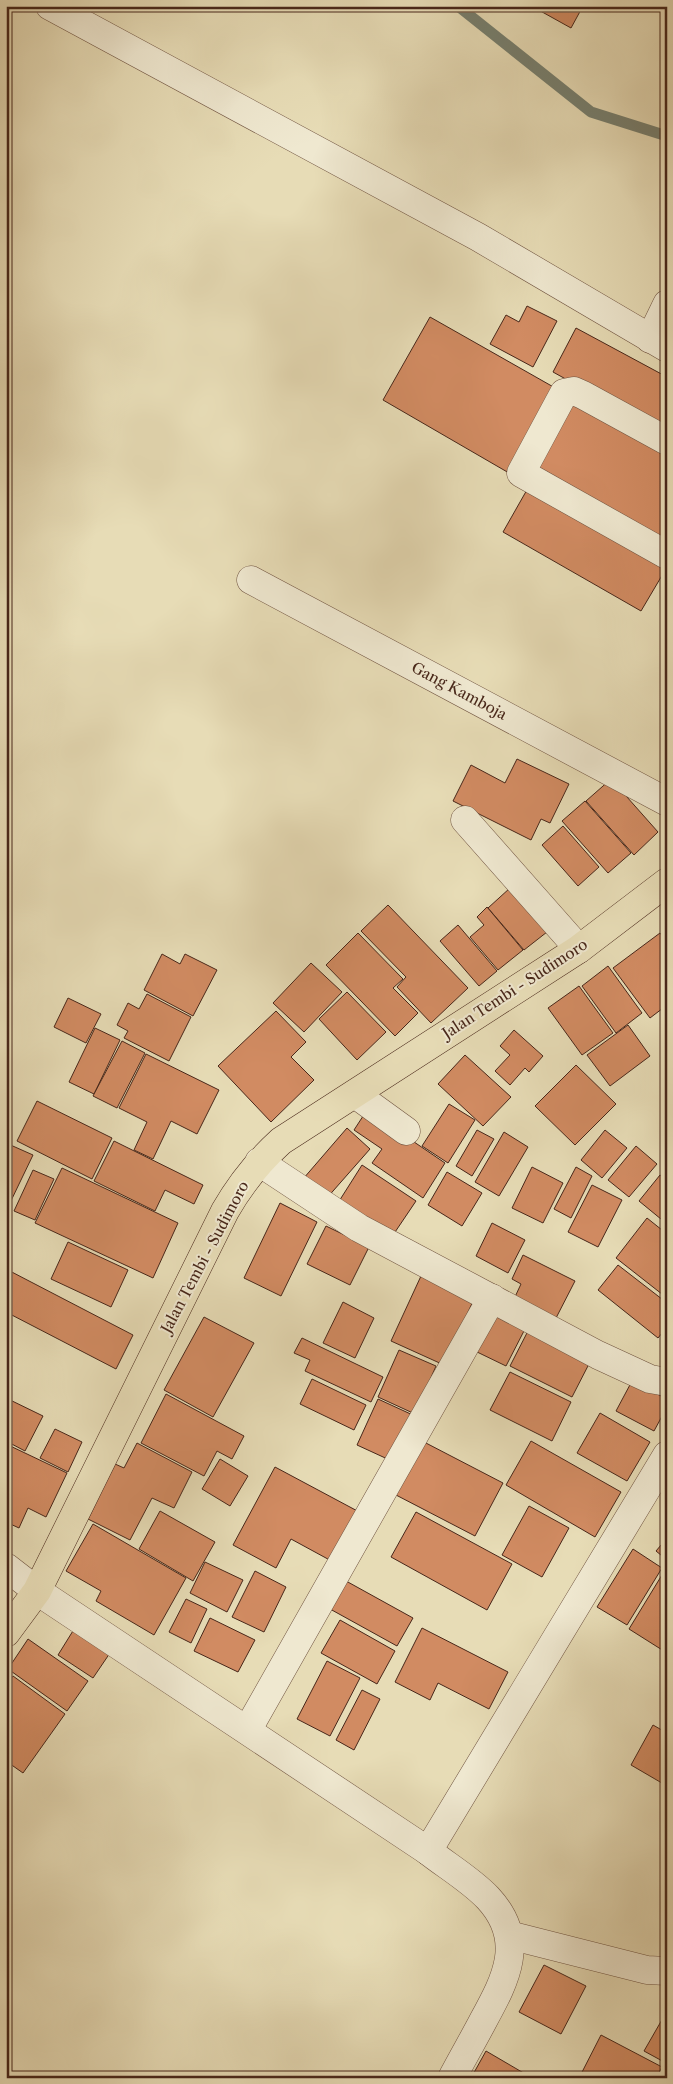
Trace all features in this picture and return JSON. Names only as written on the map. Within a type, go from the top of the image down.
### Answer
[{"type":"main road","name":"Jalan Tembi - Sudimoro","points":[[6,1633],[37,1591],[226,1211],[242,1183],[258,1162],[282,1141],[578,949],[667,882]]},
{"type":"street","points":[[50,6],[80,14],[478,237],[658,344],[667,304]]},
{"type":"street","points":[[667,441],[583,395],[568,391],[564,392],[521,473],[667,555]]},
{"type":"street","name":"Gang Kamboja","points":[[251,580],[667,802]]},
{"type":"street","points":[[465,820],[578,949]]},
{"type":"street","points":[[355,1094],[406,1131]]},
{"type":"street","points":[[258,1162],[359,1228],[598,1355],[650,1379],[667,1382]]},
{"type":"street","points":[[248,1729],[492,1298]]},
{"type":"street","points":[[428,1851],[667,1455]]},
{"type":"street","points":[[6,1568],[37,1591],[248,1729],[428,1851],[488,1898],[501,1915],[509,1936],[510,1960],[504,1983],[452,2078]]},
{"type":"street","points":[[509,1936],[647,1970],[667,1971]]},
{"type":"building","points":[[536,6],[583,6],[571,28],[535,8]]},
{"type":"building","points":[[527,306],[557,321],[533,367],[490,344],[506,315],[519,322]]},
{"type":"building","points":[[430,317],[557,389],[509,473],[383,400]]},
{"type":"building","points":[[576,328],[667,377],[667,435],[553,372]]},
{"type":"building","points":[[575,400],[667,450],[667,528],[658,544],[534,475]]},
{"type":"building","points":[[528,488],[667,567],[641,611],[503,532]]},
{"type":"building","points":[[517,759],[569,784],[550,823],[541,819],[531,840],[453,801],[471,765],[505,783]]},
{"type":"building","points":[[611,779],[658,832],[634,855],[586,801]]},
{"type":"building","points":[[585,801],[631,853],[608,873],[562,821]]},
{"type":"building","points":[[563,826],[599,867],[578,886],[542,845]]},
{"type":"building","points":[[510,888],[547,932],[524,950],[488,908]]},
{"type":"building","points":[[388,905],[468,988],[431,1023],[397,987],[406,977],[361,931]]},
{"type":"building","points":[[487,907],[523,950],[498,970],[470,937],[484,925],[477,917]]},
{"type":"building","points":[[458,925],[497,971],[479,986],[440,941]]},
{"type":"building","points":[[358,933],[403,979],[393,988],[418,1013],[395,1036],[326,965]]},
{"type":"building","points":[[660,933],[667,942],[667,1005],[650,1018],[613,968]]},
{"type":"building","points":[[162,954],[180,964],[185,954],[217,970],[193,1016],[144,990]]},
{"type":"building","points":[[311,963],[342,992],[304,1032],[273,1003]]},
{"type":"building","points":[[608,966],[642,1013],[616,1033],[582,986]]},
{"type":"building","points":[[579,986],[613,1033],[582,1055],[548,1008]]},
{"type":"building","points":[[347,992],[386,1032],[357,1060],[319,1019]]},
{"type":"building","points":[[147,994],[191,1017],[169,1061],[124,1038],[128,1031],[117,1025],[128,1003],[139,1009]]},
{"type":"building","points":[[68,998],[101,1014],[86,1043],[54,1027]]},
{"type":"building","points":[[276,1011],[306,1042],[291,1057],[314,1080],[271,1122],[218,1066]]},
{"type":"building","points":[[628,1025],[650,1056],[610,1086],[587,1055]]},
{"type":"building","points":[[95,1028],[120,1040],[94,1094],[69,1082]]},
{"type":"building","points":[[514,1030],[543,1056],[529,1072],[525,1068],[510,1085],[495,1071],[510,1055],[500,1046]]},
{"type":"building","points":[[122,1041],[145,1053],[117,1108],[93,1096]]},
{"type":"building","points":[[146,1054],[219,1090],[197,1134],[171,1121],[153,1159],[134,1150],[147,1122],[119,1108]]},
{"type":"building","points":[[465,1055],[511,1097],[483,1126],[438,1084]]},
{"type":"building","points":[[576,1065],[616,1104],[575,1145],[535,1106]]},
{"type":"building","points":[[37,1101],[112,1138],[92,1179],[17,1141]]},
{"type":"building","points":[[449,1104],[475,1120],[448,1163],[422,1146]]},
{"type":"building","points":[[367,1110],[445,1163],[423,1198],[372,1163],[382,1149],[354,1130]]},
{"type":"building","points":[[347,1128],[370,1149],[326,1199],[303,1179]]},
{"type":"building","points":[[477,1130],[494,1139],[472,1176],[456,1166]]},
{"type":"building","points":[[605,1130],[627,1148],[602,1178],[581,1160]]},
{"type":"building","points":[[504,1132],[528,1147],[499,1196],[475,1182]]},
{"type":"building","points":[[114,1141],[203,1185],[194,1204],[165,1190],[155,1211],[94,1181]]},
{"type":"building","points":[[6,1143],[33,1155],[8,1207],[6,1206]]},
{"type":"building","points":[[636,1146],[657,1164],[629,1197],[608,1180]]},
{"type":"building","points":[[362,1165],[416,1201],[389,1241],[336,1206]]},
{"type":"building","points":[[532,1167],[563,1183],[543,1223],[512,1208]]},
{"type":"building","points":[[576,1167],[592,1176],[571,1218],[554,1209]]},
{"type":"building","points":[[62,1168],[178,1223],[153,1278],[35,1223]]},
{"type":"building","points":[[33,1170],[54,1179],[35,1220],[14,1211]]},
{"type":"building","points":[[447,1172],[482,1193],[462,1226],[428,1205]]},
{"type":"building","points":[[660,1175],[667,1180],[667,1224],[639,1201]]},
{"type":"building","points":[[592,1185],[622,1200],[598,1247],[568,1232]]},
{"type":"building","points":[[280,1203],[317,1222],[281,1296],[244,1278]]},
{"type":"building","points":[[647,1218],[667,1234],[667,1298],[616,1258]]},
{"type":"building","points":[[492,1223],[525,1240],[508,1273],[476,1256]]},
{"type":"building","points":[[326,1226],[369,1247],[350,1285],[307,1264]]},
{"type":"building","points":[[68,1242],[128,1270],[111,1307],[51,1279]]},
{"type":"building","points":[[523,1255],[575,1281],[555,1320],[514,1299],[521,1284],[512,1279]]},
{"type":"building","points":[[618,1265],[667,1303],[667,1327],[658,1338],[598,1290]]},
{"type":"building","points":[[6,1269],[133,1335],[116,1369],[6,1312]]},
{"type":"building","points":[[421,1276],[474,1299],[444,1365],[391,1341]]},
{"type":"building","points":[[343,1302],[374,1318],[355,1358],[323,1343]]},
{"type":"building","points":[[495,1312],[526,1327],[506,1366],[475,1351]]},
{"type":"building","points":[[204,1317],[254,1343],[213,1417],[164,1390]]},
{"type":"building","points":[[529,1329],[591,1360],[572,1397],[510,1366]]},
{"type":"building","points":[[302,1338],[383,1377],[371,1402],[305,1371],[310,1360],[294,1353]]},
{"type":"building","points":[[399,1350],[436,1366],[415,1414],[378,1397]]},
{"type":"building","points":[[510,1372],[571,1402],[552,1441],[490,1410]]},
{"type":"building","points":[[312,1379],[366,1405],[354,1430],[300,1404]]},
{"type":"building","points":[[632,1381],[667,1399],[667,1407],[654,1431],[616,1411]]},
{"type":"building","points":[[166,1394],[244,1436],[232,1459],[217,1451],[204,1476],[141,1443]]},
{"type":"building","points":[[6,1398],[43,1416],[25,1451],[6,1441]]},
{"type":"building","points":[[378,1399],[415,1416],[394,1462],[357,1445]]},
{"type":"building","points":[[600,1413],[650,1442],[627,1481],[577,1453]]},
{"type":"building","points":[[55,1429],[82,1442],[68,1472],[40,1458]]},
{"type":"building","points":[[531,1441],[621,1492],[595,1537],[506,1485]]},
{"type":"building","points":[[424,1442],[503,1483],[475,1536],[396,1495]]},
{"type":"building","points":[[137,1443],[192,1472],[174,1508],[152,1498],[130,1540],[88,1519],[115,1464],[124,1468]]},
{"type":"building","points":[[6,1444],[67,1473],[46,1517],[28,1508],[19,1528],[6,1522]]},
{"type":"building","points":[[220,1459],[248,1476],[230,1506],[202,1489]]},
{"type":"building","points":[[275,1467],[363,1514],[337,1564],[291,1539],[276,1568],[233,1545]]},
{"type":"building","points":[[529,1506],[569,1528],[542,1577],[502,1555]]},
{"type":"building","points":[[160,1511],[215,1542],[193,1581],[139,1549]]},
{"type":"building","points":[[416,1512],[512,1564],[487,1610],[391,1557]]},
{"type":"building","points":[[93,1524],[186,1578],[154,1635],[96,1601],[101,1591],[66,1571]]},
{"type":"building","points":[[667,1538],[667,1560],[656,1551]]},
{"type":"building","points":[[633,1549],[662,1568],[627,1625],[597,1607]]},
{"type":"building","points":[[205,1562],[243,1580],[227,1612],[190,1593]]},
{"type":"building","points":[[665,1570],[667,1571],[667,1653],[629,1629]]},
{"type":"building","points":[[255,1571],[286,1587],[264,1632],[232,1617]]},
{"type":"building","points":[[337,1576],[413,1618],[397,1646],[321,1604]]},
{"type":"building","points":[[186,1599],[207,1609],[191,1643],[169,1632]]},
{"type":"building","points":[[210,1618],[255,1640],[238,1672],[194,1651]]},
{"type":"building","points":[[340,1620],[395,1651],[377,1684],[321,1653]]},
{"type":"building","points":[[76,1626],[112,1650],[93,1678],[58,1655]]},
{"type":"building","points":[[422,1628],[508,1672],[489,1709],[438,1683],[430,1700],[395,1682]]},
{"type":"building","points":[[28,1639],[88,1681],[67,1711],[8,1669]]},
{"type":"building","points":[[327,1661],[360,1678],[330,1736],[297,1719]]},
{"type":"building","points":[[13,1676],[65,1714],[23,1773],[6,1761],[6,1686]]},
{"type":"building","points":[[362,1690],[380,1699],[354,1750],[336,1740]]},
{"type":"building","points":[[653,1725],[667,1733],[667,1786],[631,1765]]},
{"type":"building","points":[[544,1965],[586,1986],[561,2034],[519,2012]]},
{"type":"building","points":[[667,2011],[667,2063],[666,2063],[644,2051]]},
{"type":"building","points":[[601,2035],[662,2067],[656,2078],[579,2078]]},
{"type":"building","points":[[486,2051],[527,2075],[526,2078],[471,2078]]},
{"type":"waterway","points":[[458,6],[591,112],[667,136]]}]
